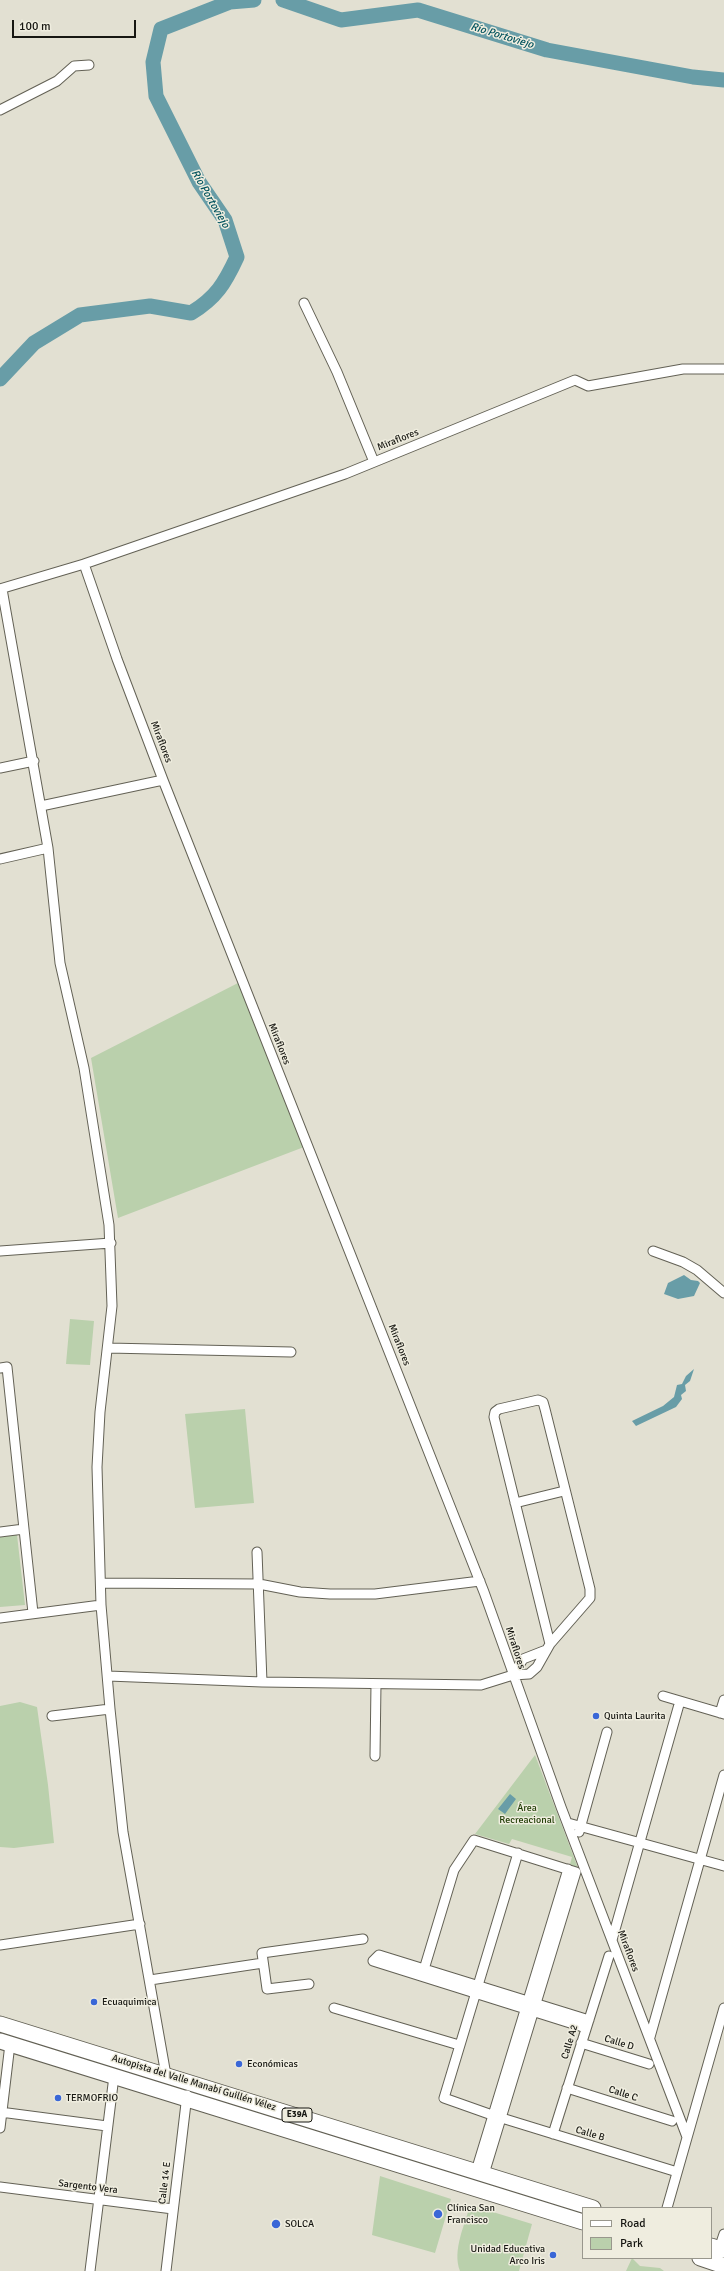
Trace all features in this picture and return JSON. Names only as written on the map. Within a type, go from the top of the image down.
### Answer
[{"type":"main road","name":"Autopista del Valle Manabí Guillén Vélez","points":[[0,2024],[590,2207]]},
{"type":"main road","name":"Autopista del Valle Manabí Guillén Vélez","points":[[5,2042],[187,2097],[582,2222]]},
{"type":"main road","points":[[378,2158],[379,2141]]},
{"type":"main road","points":[[703,2259],[720,2264]]},
{"type":"street","points":[[0,110],[57,81],[74,66],[89,65]]},
{"type":"street","points":[[304,303],[337,372],[374,462]]},
{"type":"street","name":"Miraflores","points":[[1,589],[84,564],[374,462],[575,380],[588,386],[683,369],[724,369]]},
{"type":"street","name":"Miraflores","points":[[84,564],[116,659],[163,780],[480,1581],[568,1823],[687,2137]]},
{"type":"street","points":[[1,589],[34,761],[48,848],[60,963],[84,1068],[111,1243],[112,1301],[100,1412],[97,1460],[101,1605],[110,1709],[124,1832],[166,2075]]},
{"type":"street","points":[[0,768],[34,761]]},
{"type":"street","points":[[41,806],[163,780]]},
{"type":"street","points":[[0,859],[48,848]]},
{"type":"street","points":[[0,1251],[111,1243]]},
{"type":"street","points":[[653,1251],[683,1262],[697,1270],[724,1294]]},
{"type":"street","points":[[108,1348],[291,1352]]},
{"type":"street","points":[[0,1368],[7,1367],[34,1613]]},
{"type":"street","points":[[108,1676],[262,1682],[481,1685],[513,1675],[529,1674],[537,1667],[548,1647],[590,1598],[590,1589],[542,1402],[538,1400],[499,1409],[495,1412],[494,1417],[548,1647]]},
{"type":"street","points":[[514,1503],[564,1491]]},
{"type":"street","points":[[0,1532],[24,1529]]},
{"type":"street","points":[[257,1552],[262,1682]]},
{"type":"street","points":[[101,1583],[259,1584],[300,1592],[375,1594],[480,1581]]},
{"type":"street","points":[[0,1618],[101,1605]]},
{"type":"street","points":[[513,1675],[523,1659],[548,1647]]},
{"type":"street","points":[[376,1684],[376,1756]]},
{"type":"street","points":[[663,1696],[722,1713],[724,1700]]},
{"type":"street","points":[[612,1940],[680,1701]]},
{"type":"street","points":[[52,1716],[110,1709]]},
{"type":"street","points":[[576,1843],[607,1732]]},
{"type":"street","points":[[650,2037],[724,1775]]},
{"type":"street","points":[[568,1823],[724,1866]]},
{"type":"street","points":[[480,2172],[531,2006],[576,1872],[474,1840],[454,1870],[423,1972],[477,1988],[531,2006],[587,2024]]},
{"type":"street","points":[[334,2008],[459,2045],[518,1853]]},
{"type":"street","points":[[0,1945],[140,1924]]},
{"type":"street","points":[[309,1984],[268,1989],[262,1953],[363,1940]]},
{"type":"street","name":"Calle A2","points":[[553,2134],[609,1956]]},
{"type":"street","points":[[150,1980],[263,1963]]},
{"type":"street","points":[[667,2207],[724,2008]]},
{"type":"street","points":[[0,2128],[5,2042]]},
{"type":"street","name":"Calle D","points":[[581,2043],[649,2064]]},
{"type":"street","name":"Calle B","points":[[459,2045],[444,2098],[496,2116],[674,2171]]},
{"type":"street","points":[[90,2271],[114,2076]]},
{"type":"street","name":"Calle 14 E","points":[[166,2271],[187,2097],[191,2083]]},
{"type":"street","name":"Calle C","points":[[567,2088],[672,2121]]},
{"type":"street","points":[[1,2112],[107,2126]]},
{"type":"street","name":"Sargento Vera","points":[[0,2187],[173,2209]]},
{"type":"street","points":[[720,2244],[720,2264]]},
{"type":"green space","points":[[238,983],[304,1147],[118,1218],[91,1058]]},
{"type":"green space","points":[[70,1319],[94,1321],[90,1365],[66,1364]]},
{"type":"green space","points":[[245,1409],[254,1503],[195,1508],[185,1414]]},
{"type":"green space","points":[[17,1535],[25,1605],[0,1607],[0,1536]]},
{"type":"green space","points":[[20,1702],[37,1707],[48,1785],[54,1843],[14,1848],[0,1847],[0,1706]]},
{"type":"green space","name":"Área Recreacional","points":[[535,1755],[578,1868],[570,1864],[572,1857],[512,1839],[509,1844],[475,1834]]},
{"type":"green space","points":[[380,2176],[451,2199],[435,2253],[372,2235]]},
{"type":"green space","points":[[470,2205],[532,2224],[519,2271],[460,2271],[457,2255],[458,2246]]},
{"type":"green space","points":[[632,2259],[633,2259],[640,2266],[660,2268],[664,2271],[626,2271]]},
{"type":"water","points":[[684,1275],[691,1280],[698,1281],[700,1283],[694,1296],[678,1299],[664,1294],[668,1283]]},
{"type":"water","points":[[694,1369],[690,1381],[685,1385],[686,1391],[681,1395],[682,1399],[676,1407],[636,1426],[632,1421],[663,1406],[674,1397],[677,1385],[682,1384],[686,1376]]},
{"type":"water","points":[[510,1794],[516,1799],[505,1814],[498,1809]]},
{"type":"waterway","name":"Río Portoviejo","points":[[0,379],[34,343],[80,315],[150,306],[191,313],[207,302],[224,282],[237,257],[225,220],[199,182],[156,96],[153,62],[161,29],[230,2],[254,0]]},
{"type":"waterway","name":"Río Portoviejo","points":[[283,0],[341,20],[418,10],[547,50],[693,77],[724,80]]},
{"type":"place","name":"Quinta Laurita","points":[[596,1716]]},
{"type":"place","name":"Ecuaquimica","points":[[94,2002]]},
{"type":"place","name":"Económicas","points":[[239,2064]]},
{"type":"place","name":"TERMOFRIO","points":[[58,2098]]},
{"type":"place","name":"Clínica San Francisco","points":[[438,2214]]},
{"type":"place","name":"SOLCA","points":[[276,2224]]},
{"type":"place","name":"Unidad Educativa Arco Iris","points":[[553,2255]]}]
